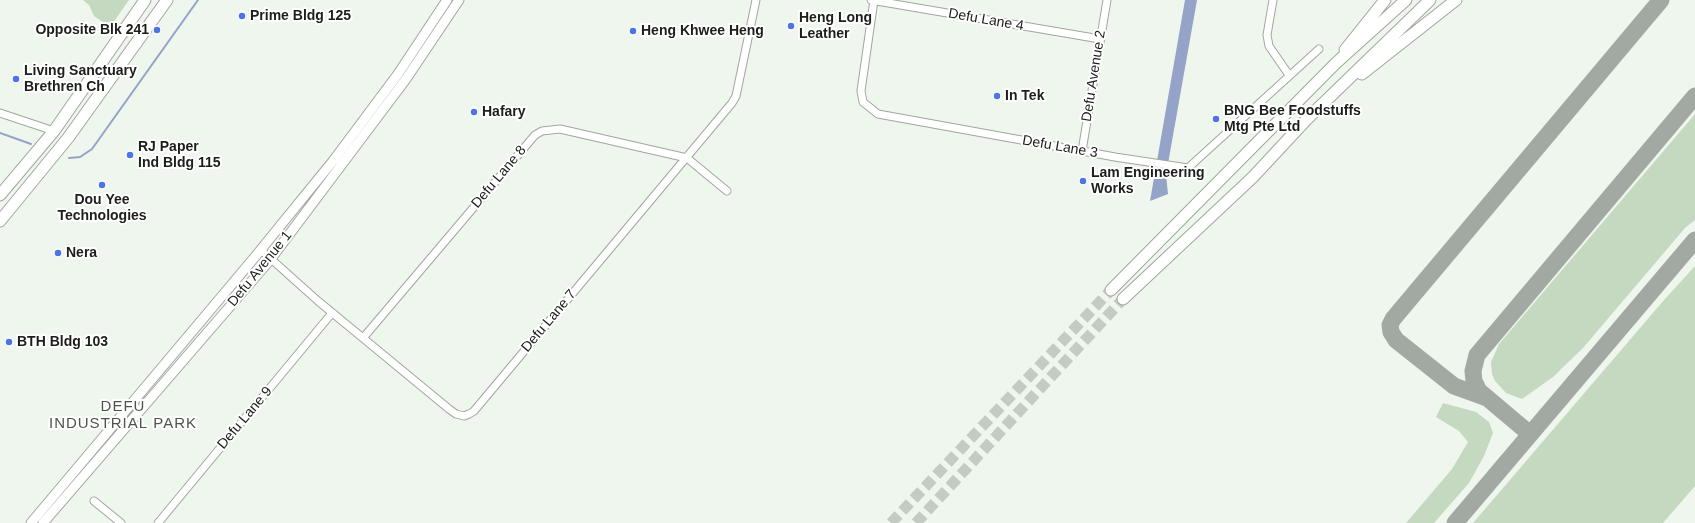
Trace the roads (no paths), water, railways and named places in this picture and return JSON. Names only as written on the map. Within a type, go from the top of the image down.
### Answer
[{"type":"highway","points":[[0,195],[54,131],[145,0]]},
{"type":"highway","points":[[0,221],[68,138],[167,0]]},
{"type":"highway","points":[[1336,64],[1385,0]]},
{"type":"highway","points":[[1111,290],[1336,64],[1374,31],[1406,0]]},
{"type":"highway","points":[[1122,299],[1253,177],[1337,91],[1430,0]]},
{"type":"highway","points":[[1337,91],[1380,62],[1456,0]]},
{"type":"main road","name":"Defu Avenue 1","points":[[31,523],[261,250],[333,161],[393,80],[447,0]]},
{"type":"main road","name":"Defu Avenue 1","points":[[43,523],[270,260],[406,79],[459,0]]},
{"type":"street","name":"Defu Lane 7","points":[[261,250],[270,260],[332,313],[456,414],[464,416],[469,414],[687,158],[736,96],[756,0]]},
{"type":"street","name":"Defu Lane 4","points":[[871,0],[1100,39]]},
{"type":"street","name":"Defu Lane 3","points":[[874,0],[861,91],[863,102],[870,110],[878,114],[1082,151],[1188,168],[1319,49]]},
{"type":"street","name":"Defu Avenue 2","points":[[1082,151],[1107,0]]},
{"type":"street","points":[[1273,0],[1267,35],[1269,46],[1290,75]]},
{"type":"street","points":[[0,113],[54,131]]},
{"type":"street","name":"Defu Lane 8","points":[[363,338],[535,135],[542,131],[560,129],[687,158]]},
{"type":"street","points":[[687,158],[727,191]]},
{"type":"street","name":"Defu Lane 9","points":[[158,523],[332,313]]},
{"type":"street","points":[[94,501],[121,523]]},
{"type":"water","points":[[1185,0],[1197,0],[1166,175],[1168,194],[1150,201]]},
{"type":"waterway","points":[[69,158],[80,157],[92,149],[198,0]]},
{"type":"waterway","points":[[0,133],[31,144]]},
{"type":"tunnel","points":[[891,523],[1111,290]]},
{"type":"tunnel","points":[[916,523],[1123,299]]},
{"type":"place","name":"Prime Bldg 125","points":[[242,16]]},
{"type":"place","name":"Heng Long Leather","points":[[791,26]]},
{"type":"place","name":"Opposite Blk 241","points":[[157,30]]},
{"type":"place","name":"Heng Khwee Heng","points":[[633,31]]},
{"type":"place","name":"Living Sanctuary Brethren Ch","points":[[16,79]]},
{"type":"place","name":"In Tek","points":[[997,96]]},
{"type":"place","name":"Hafary","points":[[474,112]]},
{"type":"place","name":"BNG Bee Foodstuffs Mtg Pte Ltd","points":[[1216,119]]},
{"type":"place","name":"RJ Paper Ind Bldg 115","points":[[130,155]]},
{"type":"place","name":"Lam Engineering Works","points":[[1083,181]]},
{"type":"place","name":"Dou Yee Technologies","points":[[102,185]]},
{"type":"place","name":"Nera","points":[[58,253]]},
{"type":"place","name":"BTH Bldg 103","points":[[9,342]]},
{"type":"district","name":"DEFU INDUSTRIAL PARK","points":[[123,416]]}]
